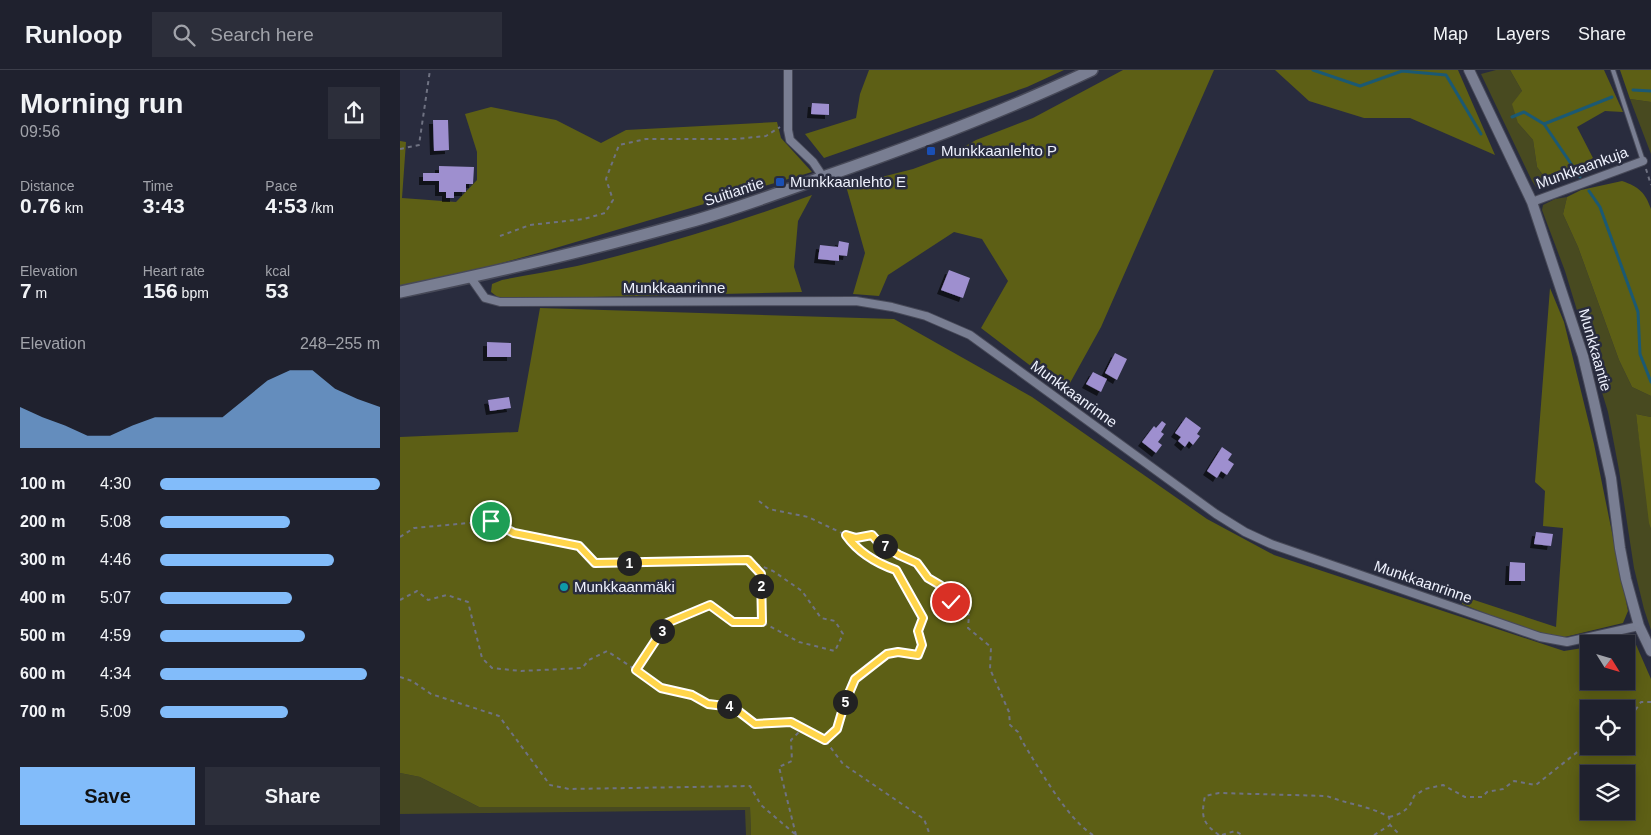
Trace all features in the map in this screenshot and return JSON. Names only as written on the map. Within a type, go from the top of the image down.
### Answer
[{"type":"main road","name":"Suitiantie","points":[[400,292],[471,278],[618,242],[768,198],[948,132],[1092,70]]},
{"type":"street","points":[[788,70],[788,130],[790,140],[812,162],[823,177]]},
{"type":"street","name":"Munkkaantie","points":[[1469,70],[1532,202],[1583,356],[1611,478],[1626,579],[1639,626],[1651,651]]},
{"type":"street","name":"Munkkaankuja","points":[[1532,202],[1643,161]]},
{"type":"street","name":"Munkkaanrinne","points":[[471,278],[485,298],[500,302],[856,301],[892,307],[926,316],[970,335],[1216,514],[1245,532],[1271,544],[1540,637],[1567,642],[1639,626]]},
{"type":"lane","points":[[1614,70],[1643,161]]},
{"type":"path","points":[[400,149],[420,145],[430,70]]},
{"type":"path","points":[[500,236],[530,226],[584,219],[605,213],[613,200],[606,179],[619,145],[646,139],[736,139],[766,136],[788,122]]},
{"type":"path","points":[[1643,161],[1651,185]]},
{"type":"path","points":[[759,501],[769,509],[808,517],[846,535],[856,538],[872,535],[878,542],[917,563],[928,578],[940,585],[949,596],[951,602],[969,615],[968,628],[990,647],[990,669],[1009,712],[1010,725],[1018,732],[1066,809],[1093,835]]},
{"type":"path","points":[[400,537],[414,528],[491,521],[514,533],[579,546],[595,563],[748,560],[773,571],[802,591],[821,618],[835,621],[843,634],[835,651],[799,642],[762,622],[733,622],[710,605],[667,623],[636,670]]},
{"type":"path","points":[[825,740],[837,729],[844,705],[855,679],[887,654],[898,652],[918,655],[922,645],[918,631],[923,618],[896,570],[880,565],[860,551],[846,535]]},
{"type":"path","points":[[748,560],[761,574],[762,622]]},
{"type":"path","points":[[400,600],[416,591],[428,600],[447,595],[468,602],[482,658],[492,668],[522,671],[582,668],[589,660],[607,651],[661,688],[692,695],[708,704],[733,707],[755,724],[791,722],[825,740],[843,764],[924,819],[930,835]]},
{"type":"path","points":[[400,677],[412,681],[431,694],[499,716],[550,785],[569,789],[750,786],[761,805],[796,835]]},
{"type":"path","points":[[1635,711],[1641,702],[1651,702]]},
{"type":"path","points":[[796,835],[779,767],[792,761],[791,740],[803,728]]},
{"type":"path","points":[[1242,835],[1235,831],[1230,834],[1220,835],[1208,827],[1202,811],[1205,796],[1219,793],[1327,796],[1339,801],[1380,811],[1389,817],[1399,815],[1411,805],[1414,796],[1425,789],[1443,785],[1465,797],[1482,797],[1487,792],[1503,789],[1514,781],[1536,785],[1580,750]]},
{"type":"path","points":[[1389,817],[1390,825],[1400,835]]},
{"type":"path","points":[[1374,835],[1390,825]]},
{"type":"green space","points":[[1496,70],[1510,70],[1522,91],[1518,123],[1533,140],[1537,167],[1546,179],[1566,177],[1548,186],[1536,187],[1532,181],[1481,74]]},
{"type":"green space","points":[[1630,99],[1651,102],[1651,154]]},
{"type":"green space","points":[[1567,197],[1563,214],[1578,247],[1619,360],[1632,387],[1651,396],[1651,417],[1636,414],[1651,529],[1651,630],[1634,568],[1608,412],[1565,271],[1542,210],[1543,205],[1555,199]]},
{"type":"green space","points":[[400,773],[420,777],[479,807],[750,807],[751,835],[746,835],[745,810],[400,814]]},
{"type":"shaded area","points":[[869,70],[1064,70],[1027,87],[824,158],[805,134],[856,118],[860,94]]},
{"type":"shaded area","points":[[1123,70],[1214,70],[1101,327],[1065,392],[981,328],[1008,281],[982,239],[954,232],[888,275],[879,296],[853,294],[865,253],[846,186],[913,169],[948,156],[976,140],[1033,118]]},
{"type":"shaded area","points":[[1275,70],[1458,70],[1495,155],[1410,118],[1364,118],[1309,101]]},
{"type":"shaded area","points":[[1510,70],[1604,70],[1623,112],[1605,111],[1577,127],[1593,158],[1566,177],[1546,179],[1537,167],[1533,140],[1518,123],[1512,104],[1522,91]]},
{"type":"shaded area","points":[[1620,70],[1651,70],[1651,102],[1630,99]]},
{"type":"shaded area","points":[[491,107],[556,120],[601,143],[626,130],[777,122],[781,138],[812,172],[542,252],[421,285],[400,287],[400,141],[406,142],[402,198],[456,202],[477,180],[477,152],[465,114]]},
{"type":"shaded area","points":[[1622,181],[1641,191],[1651,209],[1651,396],[1632,387],[1619,360],[1578,247],[1563,214],[1567,197],[1581,190]]},
{"type":"shaded area","points":[[812,195],[798,221],[794,267],[802,292],[509,299],[499,298],[491,292],[492,284],[502,280],[577,266],[637,251],[725,225]]},
{"type":"shaded area","points":[[1550,288],[1564,322],[1594,444],[1628,611],[1623,623],[1552,640],[1462,604],[1462,596],[1556,627],[1563,528],[1543,526],[1545,491],[1535,482]]},
{"type":"shaded area","points":[[540,308],[894,319],[1032,397],[1207,519],[1274,555],[1564,651],[1580,648],[1580,690],[1635,690],[1635,642],[1651,679],[1651,835],[751,835],[750,807],[479,807],[420,777],[400,773],[400,437],[518,432]]},
{"type":"shaded area","points":[[1636,414],[1651,417],[1651,529],[1649,523]]},
{"type":"building","points":[[812,103],[829,104],[829,115],[811,114]]},
{"type":"building","points":[[433,120],[448,120],[449,150],[434,151]]},
{"type":"building","points":[[439,166],[474,167],[473,184],[466,184],[466,192],[454,192],[454,198],[446,198],[446,192],[439,192],[439,181],[423,181],[423,173],[439,173]]},
{"type":"building","points":[[839,241],[849,243],[847,256],[839,255],[839,261],[818,259],[820,245],[838,247]]},
{"type":"building","points":[[949,270],[970,278],[963,298],[941,290]]},
{"type":"building","points":[[487,342],[511,343],[511,357],[487,357]]},
{"type":"building","points":[[1115,353],[1127,359],[1117,380],[1105,373]]},
{"type":"building","points":[[1093,372],[1107,379],[1101,392],[1086,384]]},
{"type":"building","points":[[509,397],[511,408],[490,411],[488,400]]},
{"type":"building","points":[[1186,417],[1201,428],[1197,434],[1200,436],[1193,445],[1189,441],[1185,447],[1178,441],[1181,437],[1175,433]]},
{"type":"building","points":[[1162,421],[1166,424],[1161,432],[1164,434],[1158,442],[1162,445],[1156,453],[1142,442],[1154,426],[1156,428]]},
{"type":"building","points":[[1222,447],[1232,454],[1228,460],[1234,464],[1227,475],[1221,471],[1217,478],[1207,471]]},
{"type":"building","points":[[1536,532],[1553,534],[1551,546],[1534,544]]},
{"type":"building","points":[[1510,562],[1525,563],[1525,581],[1509,581]]},
{"type":"waterway","points":[[1313,70],[1360,86],[1402,71],[1446,75],[1481,134]]},
{"type":"waterway","points":[[1633,90],[1651,91]]},
{"type":"waterway","points":[[1544,124],[1612,97]]},
{"type":"waterway","points":[[1512,117],[1524,112],[1544,124],[1580,177]]},
{"type":"waterway","points":[[1589,191],[1600,207],[1638,312],[1640,354],[1651,382]]},
{"type":"place","name":"Munkkaanlehto P","points":[[931,151]]},
{"type":"place","name":"Munkkaanlehto E","points":[[780,182]]},
{"type":"place","name":"Munkkaanmäki","points":[[564,587]]},
{"type":"route","points":[[491,521],[514,533],[579,546],[595,563],[748,560],[761,574],[762,622],[733,622],[710,605],[667,623],[636,670],[661,688],[692,695],[708,704],[733,707],[755,724],[791,722],[825,740],[837,729],[844,705],[855,679],[887,654],[898,652],[918,655],[922,645],[918,631],[923,618],[896,570],[880,565],[854,546],[846,535],[856,538],[872,535],[878,542],[917,563],[928,578],[940,585],[949,596],[951,602]]}]
